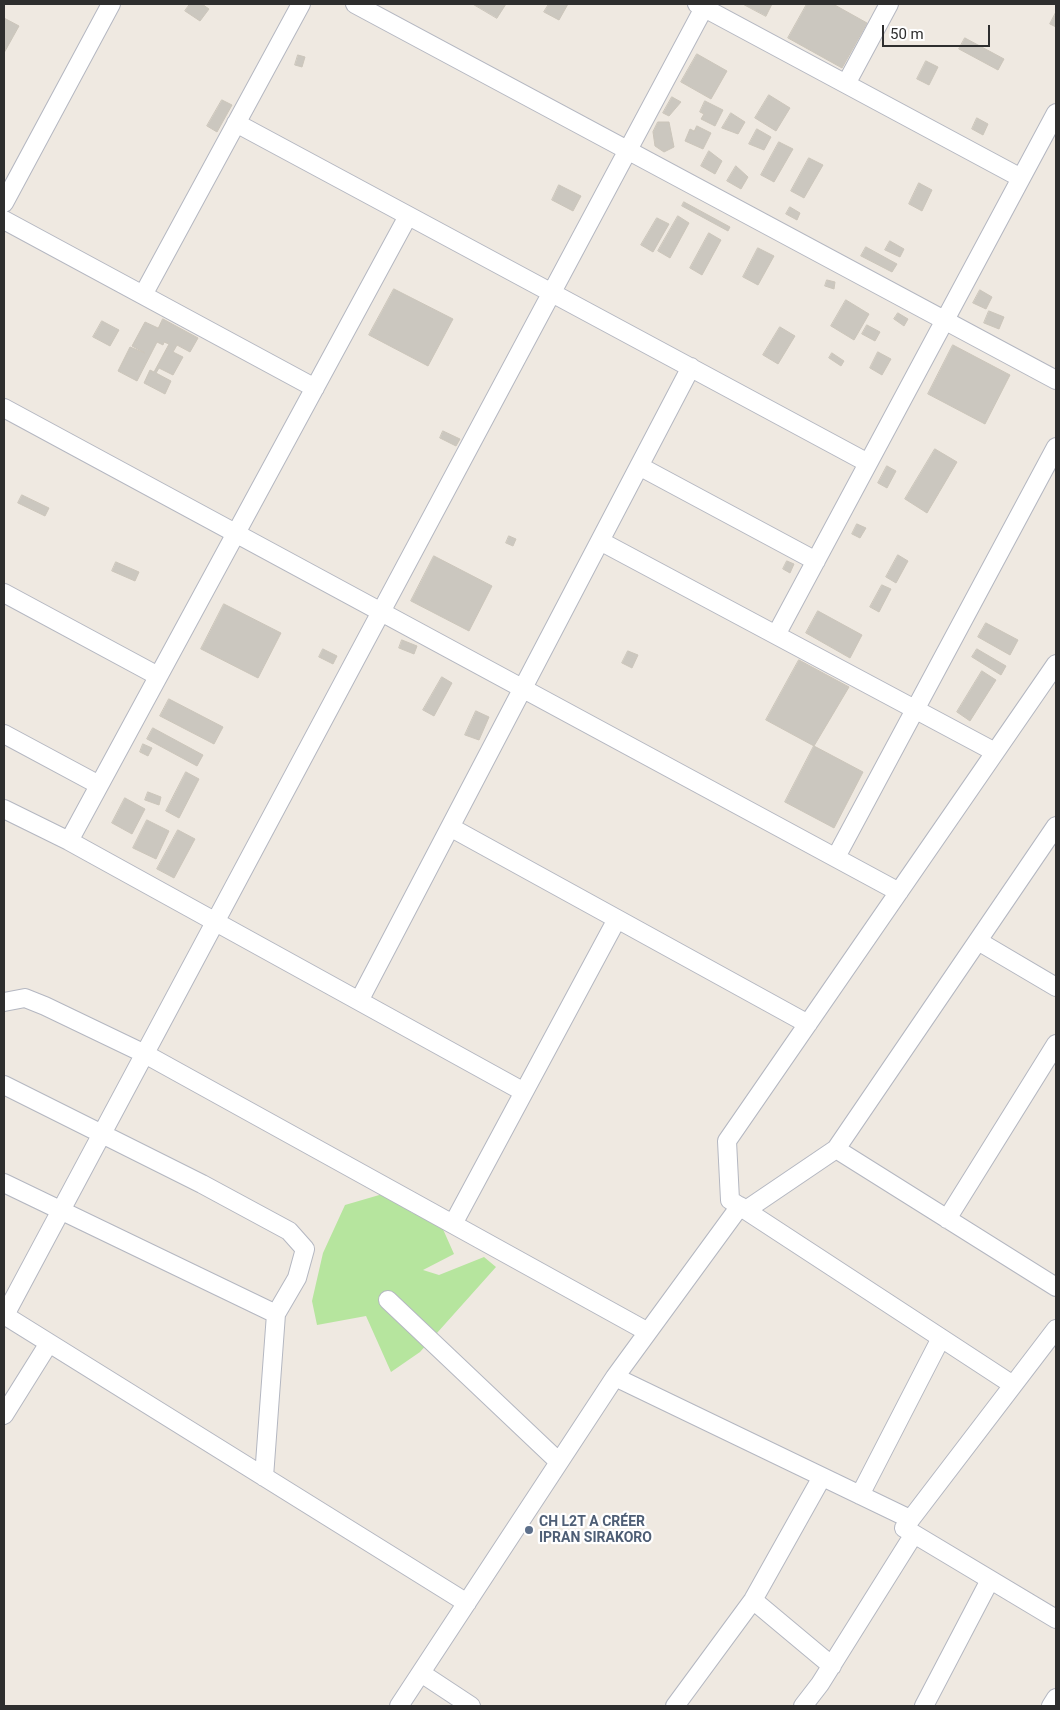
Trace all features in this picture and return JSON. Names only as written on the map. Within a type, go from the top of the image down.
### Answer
[{"type":"street","points":[[4,203],[111,4]]},
{"type":"street","points":[[143,295],[301,4]]},
{"type":"street","points":[[355,4],[1056,380]]},
{"type":"street","points":[[846,84],[889,4]]},
{"type":"street","points":[[467,1603],[4,1315],[628,150],[702,5],[1021,178]]},
{"type":"street","points":[[776,635],[1056,113]]},
{"type":"street","points":[[236,123],[868,463]]},
{"type":"street","points":[[69,841],[408,216]]},
{"type":"street","points":[[4,220],[315,388]]},
{"type":"street","points":[[359,1001],[691,367]]},
{"type":"street","points":[[4,408],[899,892]]},
{"type":"street","points":[[836,857],[1056,447]]},
{"type":"street","points":[[639,466],[816,561]]},
{"type":"street","points":[[600,541],[995,752]]},
{"type":"street","points":[[4,593],[158,676]]},
{"type":"street","points":[[1014,1385],[730,1200],[727,1141],[1056,664]]},
{"type":"street","points":[[4,734],[99,785]]},
{"type":"street","points":[[4,808],[69,841],[524,1092]]},
{"type":"street","points":[[399,1706],[615,1376],[743,1208],[836,1149],[1056,826]]},
{"type":"street","points":[[450,827],[808,1024]]},
{"type":"street","points":[[453,1224],[617,919]]},
{"type":"street","points":[[978,941],[1056,987]]},
{"type":"street","points":[[4,1002],[25,998],[46,1006],[145,1054],[648,1332]]},
{"type":"street","points":[[947,1219],[1056,1044]]},
{"type":"street","points":[[4,1085],[202,1184],[288,1231],[305,1249],[297,1278],[276,1314],[264,1477]]},
{"type":"street","points":[[836,1149],[1056,1287]]},
{"type":"street","points":[[4,1184],[276,1314]]},
{"type":"street","points":[[388,1300],[559,1462]]},
{"type":"street","points":[[803,1706],[832,1666],[912,1527],[1056,1329]]},
{"type":"street","points":[[860,1495],[941,1338]]},
{"type":"street","points":[[4,1413],[49,1343]]},
{"type":"street","points":[[615,1376],[860,1495],[912,1527],[990,1580],[1056,1619]]},
{"type":"street","points":[[675,1706],[753,1600],[822,1477]]},
{"type":"street","points":[[924,1706],[990,1580]]},
{"type":"street","points":[[753,1600],[832,1666]]},
{"type":"street","points":[[421,1673],[470,1706]]},
{"type":"street","points":[[1051,1706],[1056,1698]]},
{"type":"green space","points":[[393,1191],[412,1213],[438,1218],[454,1254],[423,1270],[439,1275],[484,1257],[496,1267],[420,1352],[391,1372],[366,1316],[317,1325],[312,1301],[323,1253],[345,1205]]},
{"type":"building","points":[[190,4],[202,4],[209,9],[200,21],[185,11]]},
{"type":"building","points":[[473,4],[506,4],[497,18]]},
{"type":"building","points":[[549,4],[568,4],[559,20],[544,12]]},
{"type":"building","points":[[743,4],[772,4],[766,16]]},
{"type":"building","points":[[807,4],[833,4],[867,23],[842,68],[788,38]]},
{"type":"building","points":[[1056,12],[1056,27],[1050,24]]},
{"type":"building","points":[[4,18],[19,26],[4,53]]},
{"type":"building","points":[[965,38],[1004,59],[998,70],[959,49]]},
{"type":"building","points":[[697,54],[727,71],[711,99],[681,82]]},
{"type":"building","points":[[298,55],[305,57],[302,67],[295,65]]},
{"type":"building","points":[[926,61],[938,67],[929,85],[917,79]]},
{"type":"building","points":[[769,95],[790,108],[776,131],[755,118]]},
{"type":"building","points":[[672,97],[681,102],[669,116],[663,113]]},
{"type":"building","points":[[222,100],[232,105],[217,132],[207,126]]},
{"type":"building","points":[[705,101],[723,110],[715,126],[701,119],[704,114],[700,112]]},
{"type":"building","points":[[731,113],[745,122],[738,134],[722,128]]},
{"type":"building","points":[[977,118],[988,124],[983,135],[972,129]]},
{"type":"building","points":[[658,122],[669,122],[674,147],[664,152],[655,146],[653,132]]},
{"type":"building","points":[[697,126],[711,133],[703,149],[685,141],[690,129],[694,131]]},
{"type":"building","points":[[757,129],[771,137],[764,150],[749,144]]},
{"type":"building","points":[[779,142],[793,149],[774,182],[761,175]]},
{"type":"building","points":[[709,151],[722,161],[715,174],[701,166]]},
{"type":"building","points":[[809,158],[823,165],[804,198],[791,191]]},
{"type":"building","points":[[736,166],[748,177],[741,189],[727,181]]},
{"type":"building","points":[[919,183],[932,190],[922,211],[909,204]]},
{"type":"building","points":[[559,185],[581,196],[573,211],[552,200]]},
{"type":"building","points":[[684,202],[730,227],[728,231],[682,206]]},
{"type":"building","points":[[790,207],[800,213],[797,220],[786,214]]},
{"type":"building","points":[[678,216],[689,223],[670,258],[658,251]]},
{"type":"building","points":[[657,218],[669,224],[653,252],[641,245]]},
{"type":"building","points":[[709,233],[721,240],[702,275],[690,268]]},
{"type":"building","points":[[890,241],[904,249],[900,257],[885,250]]},
{"type":"building","points":[[866,247],[897,264],[892,272],[861,256]]},
{"type":"building","points":[[758,248],[774,256],[758,285],[743,277]]},
{"type":"building","points":[[827,280],[835,282],[834,289],[825,286]]},
{"type":"building","points":[[394,289],[453,319],[428,366],[369,335]]},
{"type":"building","points":[[980,290],[992,297],[986,309],[973,303]]},
{"type":"building","points":[[846,300],[869,314],[854,340],[831,326]]},
{"type":"building","points":[[989,311],[1004,317],[999,329],[984,323]]},
{"type":"building","points":[[898,313],[908,319],[904,326],[894,319]]},
{"type":"building","points":[[163,319],[198,338],[190,352],[177,345],[173,352],[183,357],[173,375],[159,368],[156,373],[171,381],[165,394],[144,383],[150,370],[154,372],[169,344],[164,342],[163,345],[157,342],[137,381],[118,371],[130,347],[145,353],[132,346],[145,322],[158,328]]},
{"type":"building","points":[[102,321],[119,330],[110,346],[93,337]]},
{"type":"building","points":[[867,325],[880,332],[875,341],[862,334]]},
{"type":"building","points":[[780,327],[795,336],[778,364],[763,355]]},
{"type":"building","points":[[953,345],[1010,375],[985,424],[928,394]]},
{"type":"building","points":[[878,352],[891,359],[882,375],[870,368]]},
{"type":"building","points":[[832,353],[844,361],[841,366],[829,358]]},
{"type":"building","points":[[443,431],[460,439],[456,446],[440,438]]},
{"type":"building","points":[[935,449],[957,462],[927,513],[905,499]]},
{"type":"building","points":[[887,466],[896,471],[887,488],[878,483]]},
{"type":"building","points":[[22,495],[49,508],[45,516],[18,503]]},
{"type":"building","points":[[857,524],[866,528],[860,538],[852,534]]},
{"type":"building","points":[[509,536],[516,539],[513,546],[506,543]]},
{"type":"building","points":[[898,555],[908,561],[896,583],[886,577]]},
{"type":"building","points":[[434,556],[492,586],[469,631],[411,601]]},
{"type":"building","points":[[787,561],[794,564],[790,573],[783,569]]},
{"type":"building","points":[[116,562],[139,572],[135,581],[112,571]]},
{"type":"building","points":[[882,585],[891,589],[879,612],[870,607]]},
{"type":"building","points":[[224,604],[281,633],[258,678],[201,649]]},
{"type":"building","points":[[818,611],[862,635],[850,658],[806,633]]},
{"type":"building","points":[[986,623],[1018,640],[1010,655],[978,637]]},
{"type":"building","points":[[402,640],[417,646],[414,654],[399,648]]},
{"type":"building","points":[[323,649],[337,656],[333,664],[319,657]]},
{"type":"building","points":[[977,649],[1006,666],[1001,675],[972,657]]},
{"type":"building","points":[[628,651],[638,655],[632,668],[622,663]]},
{"type":"building","points":[[799,660],[849,687],[814,746],[766,720]]},
{"type":"building","points":[[982,671],[996,680],[970,721],[957,712]]},
{"type":"building","points":[[442,677],[452,683],[434,716],[423,710]]},
{"type":"building","points":[[169,699],[223,727],[214,744],[160,716]]},
{"type":"building","points":[[476,711],[489,717],[479,740],[465,735]]},
{"type":"building","points":[[153,728],[203,755],[197,766],[147,739]]},
{"type":"building","points":[[143,744],[152,748],[148,756],[140,752]]},
{"type":"building","points":[[814,746],[863,772],[834,828],[785,802]]},
{"type":"building","points":[[186,772],[199,779],[179,818],[166,811]]},
{"type":"building","points":[[148,792],[161,797],[159,805],[145,800]]},
{"type":"building","points":[[125,798],[145,809],[132,834],[112,823]]},
{"type":"building","points":[[147,820],[169,831],[156,859],[133,848]]},
{"type":"building","points":[[178,830],[195,839],[174,878],[157,869]]},
{"type":"place","name":"CH L2T A CRÉER IPRAN SIRAKORO","points":[[529,1530]]}]
